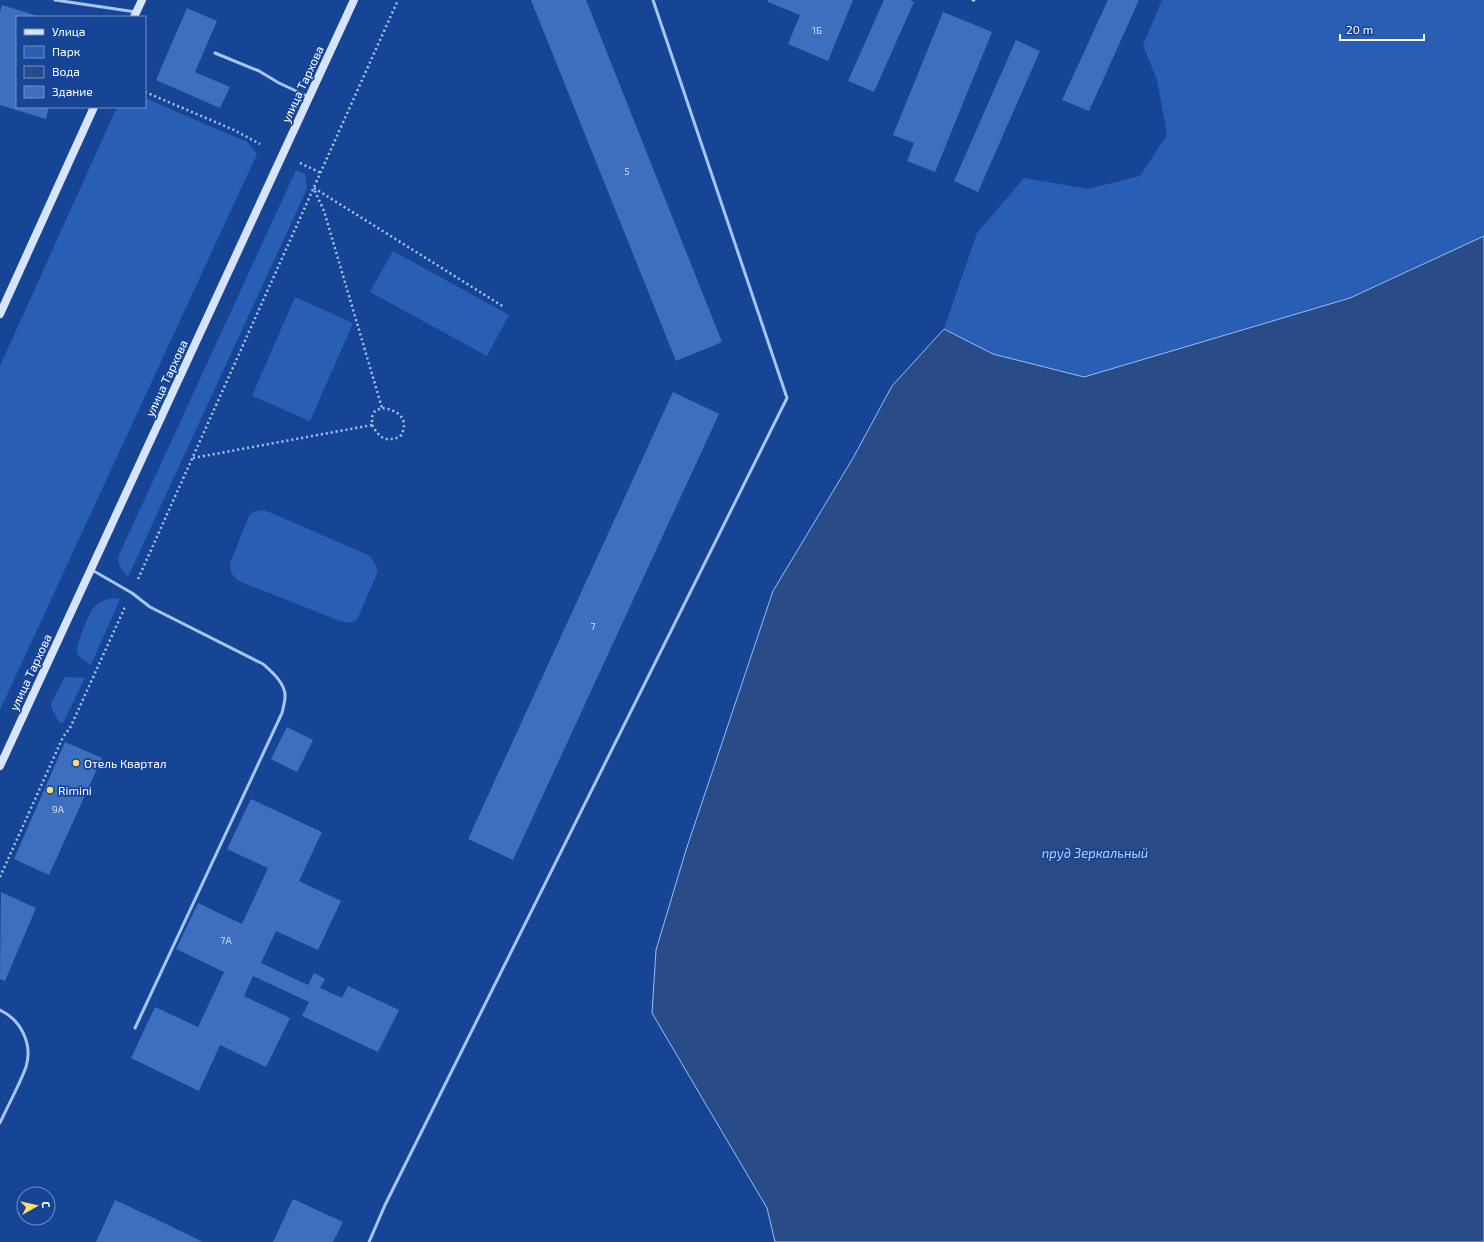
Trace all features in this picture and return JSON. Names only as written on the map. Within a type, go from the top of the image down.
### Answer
[{"type":"main road","points":[[135,14],[142,0]]},
{"type":"main road","name":"улица Тархова","points":[[0,766],[354,0]]},
{"type":"main road","points":[[0,314],[94,108]]},
{"type":"lane","points":[[55,0],[135,14]]},
{"type":"lane","points":[[369,1242],[385,1204],[787,398],[653,0]]},
{"type":"lane","points":[[215,53],[259,71],[279,83],[309,97]]},
{"type":"lane","points":[[91,570],[132,593],[150,607],[264,664],[276,676],[283,687],[286,697],[282,713],[135,1028]]},
{"type":"lane","points":[[0,1010],[6,1013],[19,1025],[26,1038],[28,1053],[26,1066],[0,1123]]},
{"type":"path","points":[[0,877],[63,737],[70,728],[132,593],[398,0]]},
{"type":"path","points":[[146,92],[234,130],[260,144]]},
{"type":"path","points":[[300,163],[321,172]]},
{"type":"path","points":[[314,188],[504,307]]},
{"type":"path","points":[[314,188],[324,211],[382,408]]},
{"type":"path","points":[[382,408],[390,409],[399,414],[404,420],[405,430],[400,438],[393,440],[384,439],[379,436],[372,425],[372,417],[375,411],[382,408]]},
{"type":"path","points":[[193,458],[372,425]]},
{"type":"green space","points":[[1162,0],[1484,0],[1484,236],[1350,298],[1084,377],[993,354],[944,329],[977,233],[1024,178],[1088,189],[1140,176],[1167,135],[1157,80],[1143,45]]},
{"type":"green space","points":[[146,98],[247,142],[257,154],[0,710],[0,366],[117,108],[146,108]]},
{"type":"green space","points":[[296,170],[305,174],[307,189],[128,577],[119,565],[119,555]]},
{"type":"green space","points":[[393,251],[509,315],[487,356],[370,292]]},
{"type":"green space","points":[[295,297],[353,323],[310,421],[252,396]]},
{"type":"green space","points":[[262,510],[368,555],[373,560],[378,571],[357,620],[353,622],[340,621],[241,582],[234,576],[231,572],[230,563],[249,516],[253,512]]},
{"type":"green space","points":[[113,598],[120,599],[91,665],[77,653],[80,637],[94,607],[103,601]]},
{"type":"green space","points":[[65,677],[85,678],[63,723],[59,722],[51,707],[52,701]]},
{"type":"water","name":"пруд Зеркальный","points":[[1484,236],[1484,1242],[775,1242],[767,1208],[652,1013],[656,950],[686,850],[773,591],[853,458],[892,386],[944,329],[993,354],[1084,377],[1350,298]]},
{"type":"building","points":[[531,0],[586,0],[722,342],[676,361]]},
{"type":"building","points":[[768,0],[853,0],[828,61],[788,44],[800,15],[768,2]]},
{"type":"building","points":[[884,0],[910,0],[914,2],[874,92],[848,81]]},
{"type":"building","points":[[1108,0],[1139,0],[1089,111],[1062,100]]},
{"type":"building","points":[[2,5],[38,16],[16,16],[16,108],[49,108],[46,119],[0,105],[0,12]]},
{"type":"building","points":[[187,8],[217,21],[195,72],[230,87],[220,108],[156,80]]},
{"type":"building","points":[[943,12],[992,32],[935,172],[907,161],[914,143],[893,135]]},
{"type":"building","points":[[1016,40],[1040,51],[978,192],[954,181]]},
{"type":"building","points":[[673,392],[719,414],[513,860],[468,839]]},
{"type":"building","points":[[287,727],[313,740],[297,772],[271,759]]},
{"type":"building","points":[[65,742],[102,758],[49,875],[14,859]]},
{"type":"building","points":[[251,799],[322,832],[299,881],[341,901],[318,950],[276,931],[261,963],[308,985],[314,973],[325,979],[320,988],[342,998],[348,986],[399,1010],[378,1052],[302,1016],[309,1002],[253,976],[244,996],[290,1018],[266,1067],[220,1045],[199,1091],[131,1058],[155,1007],[198,1027],[224,972],[176,949],[198,903],[242,924],[268,868],[227,849]]},
{"type":"building","points":[[1,892],[36,908],[5,981],[0,979]]},
{"type":"building","points":[[293,1199],[343,1222],[333,1242],[273,1242]]},
{"type":"building","points":[[115,1200],[162,1222],[203,1242],[96,1242]]},
{"type":"place","name":"Отель Квартал","points":[[76,763]]},
{"type":"place","name":"Rimini","points":[[50,790]]}]
